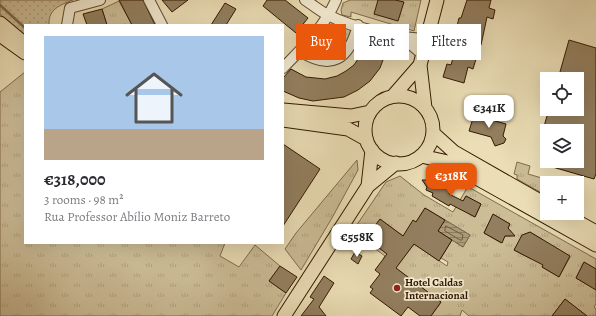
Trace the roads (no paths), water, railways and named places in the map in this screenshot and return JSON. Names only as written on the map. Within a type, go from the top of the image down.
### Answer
[{"type":"main road","points":[[430,24],[437,0]]},
{"type":"main road","points":[[0,23],[24,43]]},
{"type":"main road","points":[[0,35],[24,52]]},
{"type":"main road","points":[[368,186],[369,144],[366,124],[370,112],[380,102],[393,96],[420,60]]},
{"type":"main road","points":[[421,60],[425,108]]},
{"type":"main road","points":[[284,120],[348,129],[369,144],[383,160],[396,163],[409,162],[421,156],[430,146],[433,133],[432,120],[425,108],[411,98],[393,96]]},
{"type":"main road","points":[[284,110],[351,116],[370,112]]},
{"type":"main road","points":[[433,133],[454,152],[540,201]]},
{"type":"main road","points":[[421,156],[448,162],[596,245]]},
{"type":"main road","points":[[284,316],[368,186],[396,163]]},
{"type":"main road","points":[[575,220],[596,232]]},
{"type":"street","points":[[67,24],[70,8],[100,0]]},
{"type":"street","points":[[149,0],[161,24]]},
{"type":"street","points":[[305,0],[329,16],[355,24]]},
{"type":"street","points":[[324,24],[336,0]]},
{"type":"street","points":[[346,52],[349,49],[354,36]]},
{"type":"street","points":[[409,45],[417,54]]},
{"type":"street","points":[[284,67],[296,55]]},
{"type":"street","points":[[314,60],[327,62],[334,60]]},
{"type":"water","points":[[445,220],[470,235],[463,247],[438,231]]},
{"type":"waterway","points":[[0,5],[24,27]]},
{"type":"place","name":"Hotel Caldas Internacional","points":[[397,288]]}]
